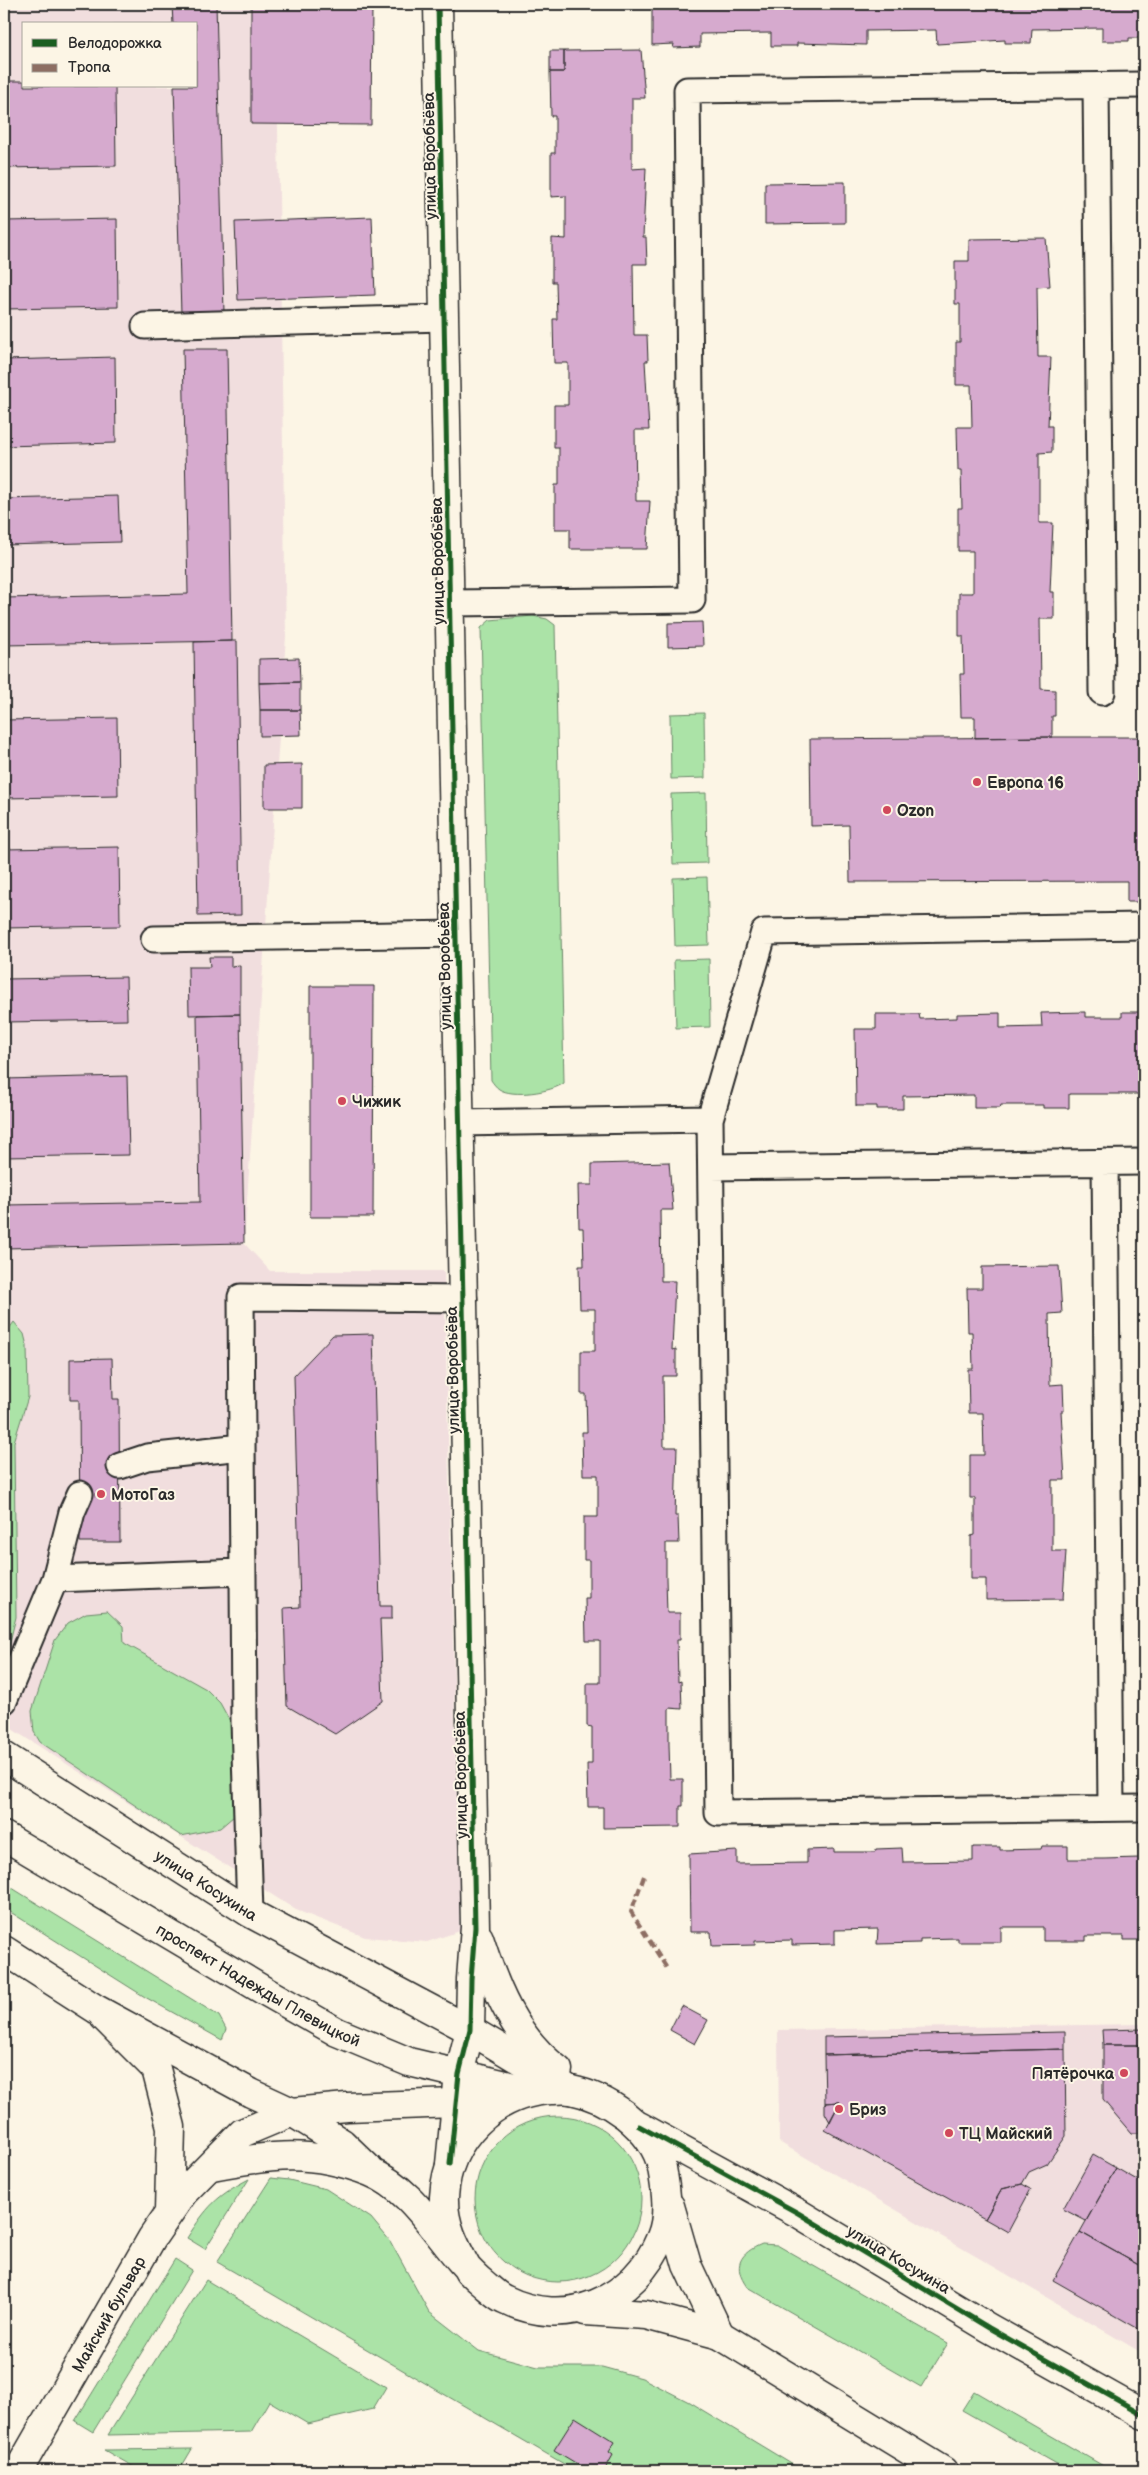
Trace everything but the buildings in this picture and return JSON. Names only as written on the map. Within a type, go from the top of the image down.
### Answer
[{"type":"street","name":"улица Воробьёва","points":[[438,4],[475,1927]]},
{"type":"street","name":"улица Косухина","points":[[4,1756],[250,1913],[470,2030],[570,2090]]},
{"type":"street","name":"проспект Надежды Плевицкой","points":[[4,1836],[337,2032],[410,2062],[531,2091]]},
{"type":"street","points":[[469,2272],[450,2236],[444,2197],[450,2164],[459,2074],[470,2030],[475,1927]]},
{"type":"street","points":[[475,1927],[491,1975],[505,2008],[525,2038],[556,2068],[607,2101],[639,2126],[660,2159],[667,2197],[687,2265],[720,2335]]},
{"type":"street","points":[[4,1950],[96,2009],[251,2093],[292,2112],[342,2143],[372,2173],[411,2200],[469,2272],[502,2299],[539,2311],[578,2310],[646,2315],[720,2335],[940,2471]]},
{"type":"street","points":[[96,2009],[156,2069],[171,2127],[169,2212]]},
{"type":"street","points":[[450,2164],[469,2130],[498,2105],[531,2091],[570,2090],[607,2101]]},
{"type":"street","points":[[292,2112],[348,2107],[455,2103],[498,2105]]},
{"type":"street","name":"Майский бульвар","points":[[18,2471],[152,2238],[169,2212],[184,2193],[242,2133],[292,2112]]},
{"type":"street","name":"улица Косухина","points":[[639,2126],[798,2214],[989,2328],[1144,2415]]},
{"type":"street","points":[[212,2166],[269,2155],[326,2157],[372,2173]]},
{"type":"street","points":[[578,2310],[615,2296],[644,2270],[662,2236],[667,2197]]},
{"type":"lane","points":[[450,603],[692,600],[687,90],[1144,85]]},
{"type":"lane","points":[[1096,86],[1102,692]]},
{"type":"lane","points":[[145,326],[444,318]]},
{"type":"lane","points":[[1144,926],[764,932],[710,1119],[718,1813],[1144,1808]]},
{"type":"lane","points":[[154,939],[456,934]]},
{"type":"lane","points":[[460,1123],[710,1119]]},
{"type":"lane","points":[[1105,1162],[1111,1808]]},
{"type":"lane","points":[[711,1166],[1144,1162]]},
{"type":"lane","points":[[250,1913],[242,1572],[241,1297],[464,1299]]},
{"type":"lane","points":[[120,1466],[148,1457],[242,1447]]},
{"type":"lane","points":[[4,1701],[55,1579],[72,1512],[80,1494]]},
{"type":"lane","points":[[55,1579],[242,1572]]},
{"type":"shaded area","points":[[4,4],[276,4],[286,636],[244,1243],[270,1271],[444,1271],[460,1931],[427,1942],[365,1937],[296,1910],[4,1724]]},
{"type":"shaded area","points":[[1144,2024],[1144,2354],[779,2142],[778,2030]]},
{"type":"green space","points":[[533,616],[547,619],[555,625],[564,1083],[551,1089],[532,1093],[513,1093],[505,1092],[498,1088],[491,1080],[481,628],[490,620]]},
{"type":"green space","points":[[704,713],[705,778],[671,779],[670,714]]},
{"type":"green space","points":[[706,793],[707,863],[673,864],[671,794]]},
{"type":"green space","points":[[707,877],[709,945],[675,946],[673,878]]},
{"type":"green space","points":[[709,959],[710,1027],[676,1028],[674,960]]},
{"type":"green space","points":[[14,1322],[24,1334],[27,1346],[28,1397],[14,1442],[16,1617],[4,1666],[4,1352],[5,1334]]},
{"type":"green space","points":[[107,1611],[123,1626],[124,1643],[206,1689],[220,1703],[232,1725],[234,1816],[220,1828],[181,1836],[40,1742],[34,1732],[32,1711],[55,1640],[68,1623],[86,1613]]},
{"type":"green space","points":[[4,1883],[219,2016],[226,2029],[222,2040],[145,1997],[4,1908]]},
{"type":"green space","points":[[566,2116],[590,2122],[617,2140],[635,2167],[641,2199],[635,2231],[617,2258],[604,2268],[582,2279],[550,2282],[526,2276],[505,2263],[494,2252],[478,2223],[475,2191],[481,2167],[494,2146],[505,2135],[534,2119]]},
{"type":"green space","points":[[271,2178],[289,2180],[326,2189],[371,2218],[390,2241],[429,2312],[479,2351],[538,2367],[602,2367],[642,2378],[689,2402],[803,2471],[576,2471],[217,2262]]},
{"type":"green space","points":[[249,2179],[205,2249],[187,2238],[213,2203],[228,2191]]},
{"type":"green space","points":[[762,2244],[777,2245],[948,2343],[921,2387],[747,2287],[740,2273],[741,2261],[748,2252]]},
{"type":"green space","points":[[175,2259],[192,2270],[93,2432],[75,2421]]},
{"type":"green space","points":[[206,2280],[386,2387],[373,2409],[308,2424],[269,2401],[251,2432],[108,2435]]},
{"type":"green space","points":[[974,2391],[1112,2471],[1069,2471],[962,2410]]},
{"type":"green space","points":[[192,2449],[179,2471],[141,2471],[104,2450]]},
{"type":"marked path","points":[[644,1876],[631,1912],[668,1970]]},
{"type":"cycle path","points":[[438,4],[475,1927],[470,2030],[459,2074],[450,2164]]},
{"type":"cycle path","points":[[639,2126],[798,2213],[989,2328],[1144,2415]]},
{"type":"place","name":"Европа 16","points":[[977,782]]},
{"type":"place","name":"Ozon","points":[[887,810]]},
{"type":"place","name":"Чижик","points":[[342,1101]]},
{"type":"place","name":"МотоГаз","points":[[101,1494]]},
{"type":"place","name":"Пятёрочка","points":[[1124,2073]]},
{"type":"place","name":"Бриз","points":[[839,2109]]},
{"type":"place","name":"ТЦ Майский","points":[[949,2133]]}]
